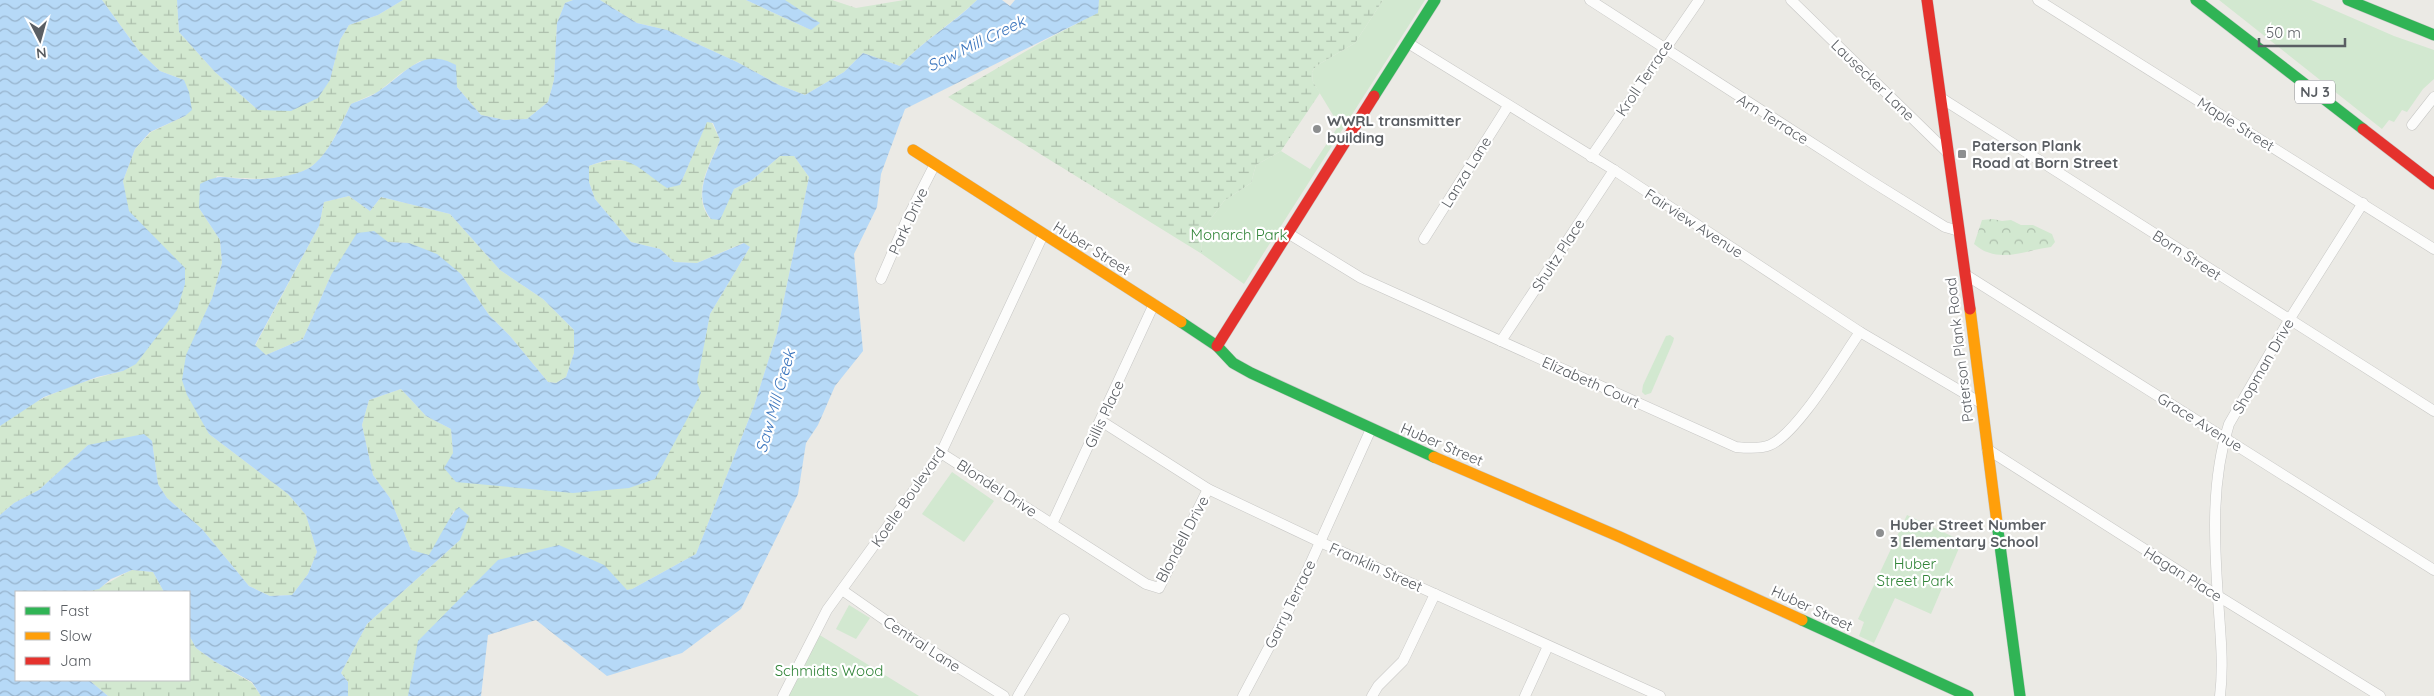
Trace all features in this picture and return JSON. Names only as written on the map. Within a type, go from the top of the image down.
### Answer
[{"type":"main road","points":[[1217,346],[1286,232],[1435,0]]},
{"type":"main road","name":"Paterson Plank Road","points":[[1927,0],[1966,275],[1980,403],[2020,696]]},
{"type":"main road","name":"NJ 3","points":[[2196,0],[2434,184]]},
{"type":"main road","points":[[2348,0],[2434,35]]},
{"type":"main road","name":"Huber Street","points":[[913,150],[1217,346],[1233,364],[1371,429],[1620,537],[1968,696]]},
{"type":"street","name":"Arn Terrace","points":[[1590,0],[1945,227],[1959,231]]},
{"type":"street","name":"Kroll Terrace","points":[[1591,157],[1699,0]]},
{"type":"street","name":"Maple Street","points":[[2038,0],[2434,248]]},
{"type":"street","name":"Lausecker Lane","points":[[1798,2],[1948,153]]},
{"type":"street","name":"Fairview Avenue","points":[[1408,43],[1614,170],[1860,332],[1980,403]]},
{"type":"street","points":[[2412,125],[2434,97]]},
{"type":"street","name":"Born Street","points":[[1941,98],[2434,412]]},
{"type":"street","name":"Lanza Lane","points":[[1424,239],[1508,106]]},
{"type":"street","name":"Park Drive","points":[[881,279],[935,164]]},
{"type":"street","name":"Shultz Place","points":[[1501,341],[1614,170]]},
{"type":"street","name":"Shopman Drive","points":[[2220,696],[2224,668],[2218,596],[2215,490],[2229,424],[2289,320],[2363,203]]},
{"type":"street","name":"Elizabeth Court","points":[[1286,232],[1361,278],[1736,447],[1770,446],[1784,435],[1798,420],[1860,332]]},
{"type":"street","name":"Koelle Boulevard","points":[[782,696],[827,610],[941,453],[1043,235]]},
{"type":"street","name":"Grace Avenue","points":[[1966,275],[2434,570]]},
{"type":"street","name":"Gillis Place","points":[[1052,524],[1154,304]]},
{"type":"street","name":"Franklin Street","points":[[1101,421],[1208,489],[1320,542],[1660,696]]},
{"type":"street","name":"Garry Terrace","points":[[1244,696],[1293,602],[1371,429]]},
{"type":"street","name":"Hagan Place","points":[[1987,449],[2218,596],[2380,696]]},
{"type":"street","name":"Blondel Drive","points":[[941,453],[1052,524]]},
{"type":"street","name":"Blondell Drive","points":[[1052,524],[1146,584],[1159,588],[1208,489]]},
{"type":"street","name":"Central Lane","points":[[842,590],[905,634],[1004,696]]},
{"type":"street","points":[[1372,696],[1378,686],[1403,661],[1435,594]]},
{"type":"street","points":[[1018,696],[1064,619]]},
{"type":"street","points":[[1525,696],[1548,646]]},
{"type":"green space","points":[[102,0],[177,0],[179,32],[215,72],[258,110],[330,80],[340,40],[349,25],[378,15],[403,0],[573,0],[565,3],[557,23],[554,80],[548,102],[527,119],[505,120],[481,115],[457,87],[420,61],[378,92],[351,104],[330,146],[312,166],[291,175],[279,177],[253,179],[217,176],[199,208],[220,240],[222,263],[212,298],[200,326],[209,434],[288,494],[306,515],[317,552],[308,574],[292,595],[270,596],[249,586],[202,529],[167,498],[158,484],[152,441],[88,445],[39,490],[14,503],[0,515],[0,426],[28,406],[58,391],[123,371],[156,240],[128,211],[123,181],[135,149],[151,132],[185,116],[184,80],[160,71],[139,51]]},
{"type":"green space","points":[[600,0],[746,0],[811,30],[784,0],[832,0],[856,8],[904,0],[977,0],[900,66],[863,53],[844,72],[805,95],[779,85],[737,62],[667,30],[637,23]]},
{"type":"green space","points":[[1099,0],[1383,0],[1355,43],[1316,66],[1312,72],[1313,82],[1320,93],[1281,151],[1256,165],[1251,183],[1224,201],[1201,232],[1202,254],[948,97],[1040,43],[1097,13]]},
{"type":"green space","name":"Monarch Park","points":[[1383,0],[1425,0],[1244,284],[1202,254],[1201,232],[1224,201],[1251,183],[1256,165],[1281,151],[1310,169],[1339,125],[1313,82],[1312,72],[1316,66],[1355,43]]},
{"type":"green space","points":[[2219,0],[2311,0],[2394,36],[2434,50],[2434,79],[2423,89],[2407,112],[2402,110],[2394,122],[2389,120],[2382,129]]},
{"type":"green space","points":[[707,121],[712,123],[720,140],[707,170],[702,190],[702,200],[710,219],[734,189],[752,180],[780,156],[794,156],[809,177],[777,333],[754,406],[696,554],[627,590],[559,545],[408,696],[348,696],[348,682],[341,673],[367,624],[460,540],[454,510],[429,556],[411,550],[390,498],[373,475],[362,425],[369,400],[401,389],[426,416],[451,429],[453,453],[696,382],[710,314],[750,247],[743,243],[697,263],[674,262],[660,249],[631,242],[595,199],[589,182],[589,166],[615,160],[626,161],[646,168],[680,185]]},
{"type":"green space","points":[[349,196],[370,211],[381,197],[450,214],[500,270],[543,299],[574,330],[574,353],[566,377],[556,383],[548,382],[510,336],[489,315],[461,274],[409,243],[388,242],[331,275],[303,339],[266,355],[255,346],[319,226],[324,202]]},
{"type":"green space","points":[[1982,220],[2011,220],[2021,225],[2033,225],[2052,234],[2055,242],[2051,247],[2012,254],[1992,254],[1974,244]]},
{"type":"green space","points":[[1670,335],[1674,338],[1673,342],[1651,393],[1645,395],[1642,392],[1643,385],[1666,336]]},
{"type":"green space","points":[[952,472],[994,501],[964,542],[922,514]]},
{"type":"green space","name":"Huber Street Park","points":[[1907,515],[1962,541],[1931,614],[1895,598],[1874,643],[1859,636],[1864,622],[1858,619]]},
{"type":"green space","points":[[132,570],[153,572],[163,591],[88,591],[103,586]]},
{"type":"green space","points":[[849,605],[870,618],[856,639],[836,629]]},
{"type":"green space","name":"Schmidts Wood","points":[[818,634],[919,696],[788,696]]},
{"type":"green space","points":[[190,637],[196,648],[252,683],[261,696],[108,696],[90,681],[190,681]]},
{"type":"water","points":[[0,0],[102,0],[139,51],[160,71],[184,80],[189,92],[192,110],[185,116],[150,132],[135,149],[123,181],[129,211],[185,268],[185,284],[177,310],[136,364],[123,371],[97,377],[44,397],[0,426]]},
{"type":"water","points":[[177,0],[403,0],[378,15],[349,25],[340,40],[330,80],[318,98],[291,111],[258,110],[215,72],[179,32]]},
{"type":"water","name":"Saw Mill Creek","points":[[573,0],[600,0],[637,23],[667,30],[737,62],[779,85],[805,95],[844,72],[863,53],[900,66],[977,0],[1002,0],[1010,6],[1015,0],[1099,0],[1098,13],[905,109],[881,174],[877,207],[854,254],[863,351],[835,386],[818,425],[806,443],[798,494],[741,609],[682,653],[607,676],[536,620],[488,635],[481,696],[408,696],[418,641],[498,560],[559,545],[604,565],[627,590],[696,554],[754,406],[777,333],[809,177],[794,156],[780,156],[752,180],[734,189],[720,220],[711,219],[705,209],[702,190],[707,170],[720,140],[713,123],[707,122],[680,185],[667,188],[639,168],[623,160],[602,161],[589,166],[589,182],[595,199],[631,242],[660,249],[674,262],[697,263],[744,243],[750,247],[710,314],[697,382],[701,393],[655,479],[629,488],[573,493],[456,482],[444,468],[453,453],[451,429],[426,416],[401,389],[369,400],[362,425],[373,475],[390,498],[411,550],[429,555],[459,507],[469,516],[460,540],[367,624],[341,673],[348,682],[348,696],[261,696],[252,682],[214,661],[196,648],[190,637],[190,591],[163,591],[153,572],[132,570],[111,579],[99,589],[90,591],[15,591],[15,681],[90,681],[108,696],[0,696],[0,515],[14,503],[39,490],[88,445],[144,434],[152,441],[158,484],[167,498],[202,529],[249,586],[270,596],[292,595],[308,574],[317,552],[306,515],[288,494],[209,434],[187,395],[182,380],[186,355],[212,298],[222,263],[220,240],[199,208],[200,184],[218,177],[270,178],[306,170],[325,153],[351,104],[376,93],[414,64],[424,60],[444,60],[456,65],[457,87],[481,115],[505,120],[527,119],[548,102],[554,80],[557,23],[565,3]],"holes":[[[349,196],[370,211],[381,197],[450,214],[500,270],[543,299],[574,330],[574,353],[566,377],[556,383],[548,382],[510,336],[489,315],[461,274],[437,254],[409,243],[388,242],[374,231],[357,233],[331,275],[303,339],[266,355],[255,345],[319,226],[324,202]]]},
{"type":"water","points":[[746,0],[785,0],[820,23],[811,30]]},
{"type":"traffic: fast","points":[[1374,96],[1435,0]]},
{"type":"traffic: fast","points":[[2196,0],[2363,129]]},
{"type":"traffic: fast","points":[[2348,0],[2434,35]]},
{"type":"traffic: fast","points":[[1181,322],[1217,346],[1233,363],[1251,373],[1434,457]]},
{"type":"traffic: fast","points":[[1997,523],[2020,696]]},
{"type":"traffic: fast","points":[[1802,620],[1968,696]]},
{"type":"traffic: slow","points":[[913,150],[1181,322]]},
{"type":"traffic: slow","points":[[1970,309],[1997,523]]},
{"type":"traffic: slow","points":[[1434,457],[1620,537],[1802,620]]},
{"type":"traffic: jam","points":[[1927,0],[1970,309]]},
{"type":"traffic: jam","points":[[1217,346],[1374,96]]},
{"type":"traffic: jam","points":[[2363,129],[2434,184]]},
{"type":"place","name":"WWRL transmitter building","points":[[1317,129]]},
{"type":"place","name":"Paterson Plank Road at Born Street","points":[[1962,154]]},
{"type":"place","name":"Huber Street Number 3 Elementary School","points":[[1880,533]]}]
